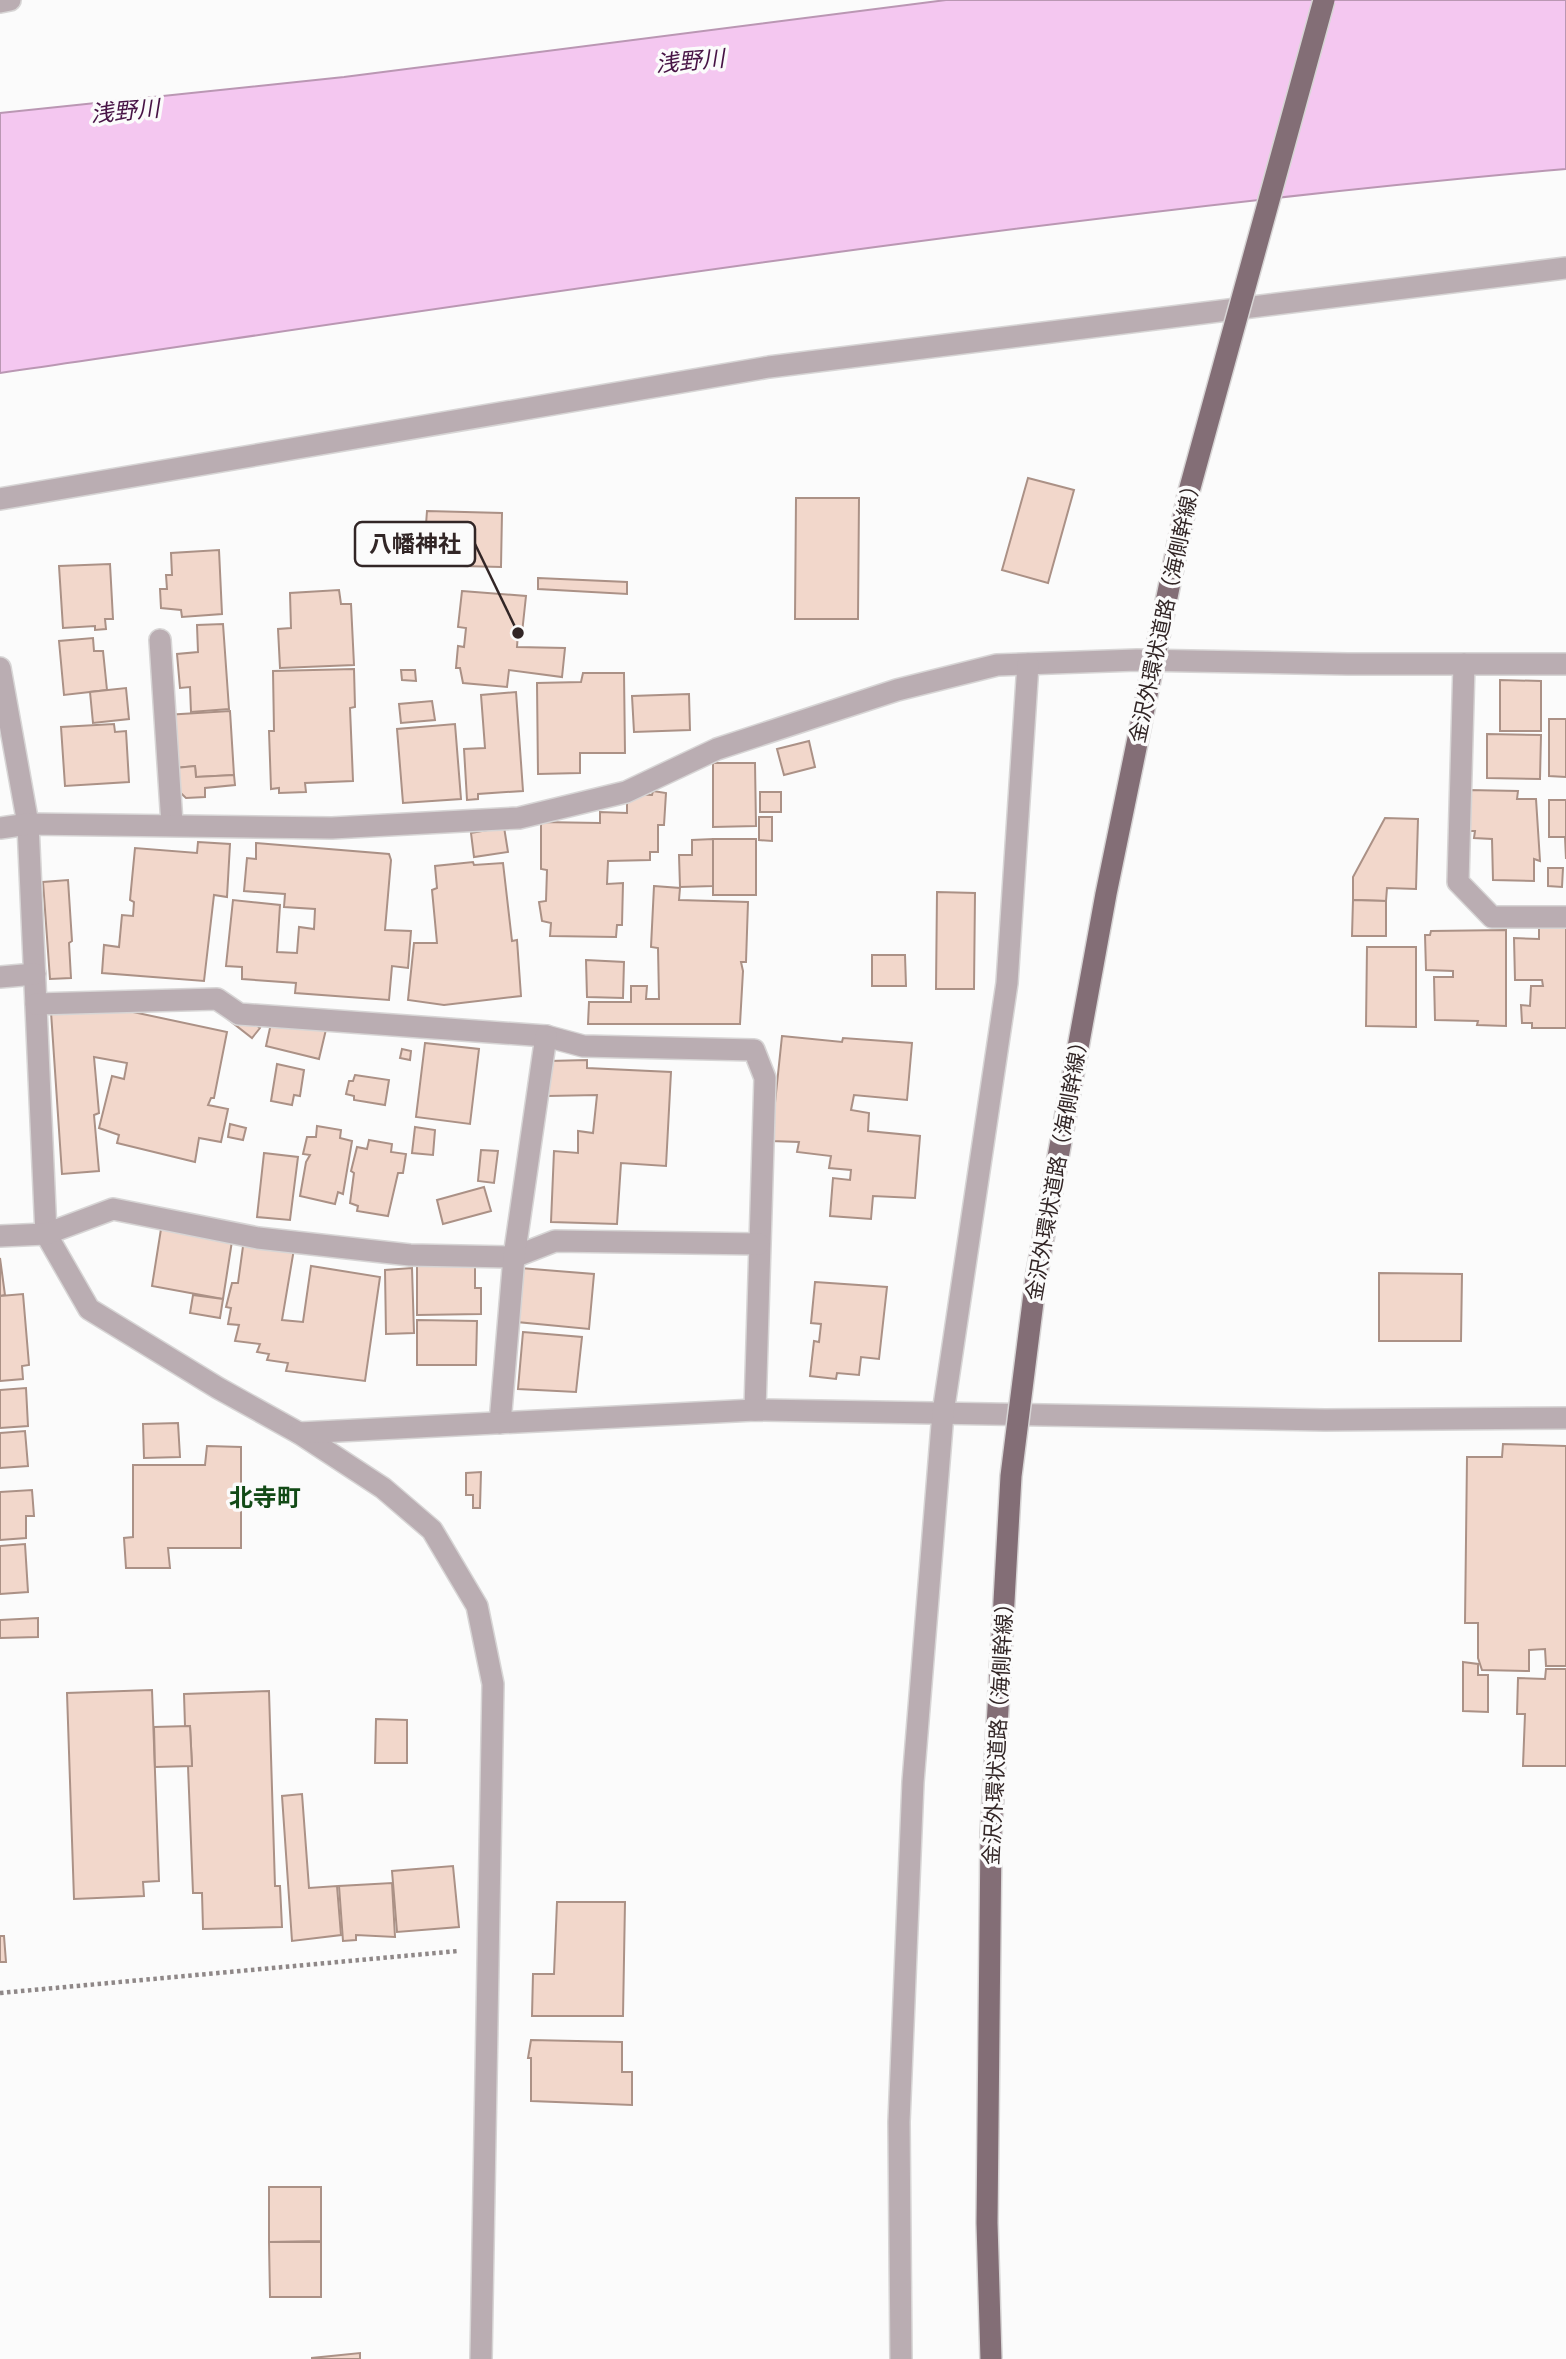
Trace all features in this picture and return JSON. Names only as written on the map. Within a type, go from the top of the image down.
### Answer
[{"type":"main road","name":"金沢外環状道路（海側幹線）","points":[[991,2359],[987,2223],[991,1834],[1011,1476],[1035,1278],[1106,894],[1188,495],[1324,0]]},
{"type":"street","points":[[0,2],[10,0]]},
{"type":"street","points":[[0,499],[769,367],[1566,268]]},
{"type":"street","points":[[160,640],[172,824]]},
{"type":"street","points":[[0,828],[28,824],[172,824],[332,828],[519,818],[626,792],[717,749],[897,690],[997,665],[1137,660],[1566,664]]},
{"type":"street","points":[[901,2359],[899,2122],[912,1809],[943,1413],[1007,983],[1028,664]]},
{"type":"street","points":[[1464,664],[1458,883],[1492,918],[1566,917]]},
{"type":"street","points":[[0,668],[28,824],[46,1234],[89,1310],[218,1388],[299,1433],[383,1488],[432,1530],[477,1606],[493,1684],[481,2359]]},
{"type":"street","points":[[0,977],[35,974]]},
{"type":"street","points":[[36,1004],[217,999],[239,1014],[546,1036],[583,1046],[754,1050],[765,1078],[755,1410]]},
{"type":"street","points":[[500,1423],[514,1257],[546,1036]]},
{"type":"street","points":[[0,1236],[46,1234],[113,1209],[258,1238],[410,1255],[514,1257],[555,1241],[759,1244]]},
{"type":"street","points":[[299,1433],[755,1410],[1325,1420],[1566,1418]]},
{"type":"path","points":[[0,1993],[487,1948]]},
{"type":"water","name":"浅野川","points":[[946,0],[1566,0],[1566,169],[1370,188],[978,234],[586,287],[0,373],[0,113],[344,77]]},
{"type":"building","points":[[1028,478],[1074,490],[1048,583],[1002,570]]},
{"type":"building","points":[[796,498],[859,498],[858,619],[795,619]]},
{"type":"building","points":[[427,511],[502,513],[501,567],[423,565]]},
{"type":"building","points":[[219,550],[222,614],[182,617],[181,610],[161,608],[160,589],[167,589],[166,575],[172,575],[171,553]]},
{"type":"building","points":[[110,564],[113,619],[105,619],[106,629],[95,630],[95,626],[63,628],[59,566]]},
{"type":"building","points":[[538,578],[627,582],[627,594],[538,589]]},
{"type":"building","points":[[339,590],[341,604],[351,604],[354,665],[280,668],[278,629],[291,628],[290,593]]},
{"type":"building","points":[[462,591],[526,596],[522,633],[518,633],[517,647],[565,648],[562,677],[509,670],[507,687],[463,683],[460,668],[456,668],[458,646],[464,647],[466,628],[458,627]]},
{"type":"building","points":[[223,624],[229,709],[191,712],[190,687],[180,688],[177,654],[198,652],[197,625]]},
{"type":"building","points":[[93,638],[94,651],[103,651],[107,690],[64,695],[59,641]]},
{"type":"building","points":[[354,669],[355,707],[350,708],[353,781],[305,783],[306,792],[279,793],[279,788],[271,789],[269,731],[274,731],[273,671]]},
{"type":"building","points":[[401,670],[415,670],[416,681],[402,680]]},
{"type":"building","points":[[583,673],[624,673],[625,753],[580,753],[580,773],[538,774],[537,683],[581,682]]},
{"type":"building","points":[[1500,680],[1541,681],[1541,731],[1500,731]]},
{"type":"building","points":[[126,688],[129,719],[93,723],[90,692]]},
{"type":"building","points":[[516,692],[523,791],[478,794],[478,799],[467,800],[464,749],[485,748],[481,695]]},
{"type":"building","points":[[689,694],[690,730],[634,732],[632,696]]},
{"type":"building","points":[[432,701],[435,720],[401,723],[399,704]]},
{"type":"building","points":[[230,711],[234,775],[196,777],[195,766],[175,768],[165,715]]},
{"type":"building","points":[[1549,719],[1566,719],[1566,777],[1549,776]]},
{"type":"building","points":[[114,724],[115,732],[126,731],[129,782],[65,786],[61,727]]},
{"type":"building","points":[[455,724],[461,799],[403,803],[397,729]]},
{"type":"building","points":[[1487,734],[1541,735],[1540,779],[1487,778]]},
{"type":"building","points":[[809,741],[815,767],[784,775],[777,749]]},
{"type":"building","points":[[713,763],[755,763],[756,826],[713,827]]},
{"type":"building","points":[[195,766],[196,777],[234,775],[235,785],[205,788],[205,797],[186,798],[169,782],[175,768]]},
{"type":"building","points":[[1468,790],[1518,791],[1517,799],[1536,799],[1540,861],[1534,859],[1534,881],[1493,880],[1492,839],[1474,838],[1475,831],[1469,831]]},
{"type":"building","points":[[653,791],[666,793],[664,825],[658,825],[658,852],[650,852],[650,860],[608,861],[607,884],[623,883],[622,925],[617,925],[616,937],[550,936],[551,923],[542,921],[539,902],[546,901],[547,870],[541,869],[541,822],[600,823],[600,812],[627,813],[627,794],[652,795]]},
{"type":"building","points":[[760,792],[781,792],[781,812],[760,812]]},
{"type":"building","points":[[1549,800],[1566,800],[1566,859],[1565,837],[1549,837]]},
{"type":"building","points":[[759,817],[772,817],[772,841],[759,840]]},
{"type":"building","points":[[1385,818],[1418,819],[1416,889],[1387,888],[1386,901],[1353,900],[1353,877]]},
{"type":"building","points":[[504,827],[508,852],[474,857],[471,833]]},
{"type":"building","points":[[713,839],[756,839],[756,895],[713,895]]},
{"type":"building","points":[[713,839],[713,886],[680,887],[679,855],[692,855],[692,840]]},
{"type":"building","points":[[198,842],[230,844],[227,897],[214,895],[204,981],[102,973],[104,945],[119,947],[122,915],[133,916],[134,902],[130,900],[135,848],[197,853]]},
{"type":"building","points":[[256,843],[389,854],[391,860],[385,930],[411,931],[408,968],[392,966],[389,1000],[295,993],[296,983],[242,979],[242,967],[226,966],[233,900],[280,905],[277,952],[297,953],[299,927],[314,929],[315,909],[284,907],[285,894],[244,891],[247,858],[256,859]]},
{"type":"building","points":[[473,862],[474,865],[503,863],[512,941],[517,940],[521,996],[444,1005],[408,1000],[414,943],[437,943],[432,890],[437,888],[435,866]]},
{"type":"building","points":[[1548,868],[1563,868],[1562,887],[1548,886]]},
{"type":"building","points":[[68,880],[72,941],[69,943],[71,978],[50,979],[43,882]]},
{"type":"building","points":[[654,886],[680,888],[679,900],[748,902],[746,962],[741,962],[743,971],[740,1024],[588,1024],[589,1002],[631,1002],[631,986],[647,986],[646,999],[659,999],[658,948],[651,947]]},
{"type":"building","points":[[937,892],[975,893],[974,989],[936,989]]},
{"type":"building","points":[[1353,900],[1386,901],[1386,936],[1352,936]]},
{"type":"building","points":[[1539,927],[1566,927],[1566,1028],[1532,1028],[1532,1023],[1522,1023],[1521,1005],[1530,1006],[1531,986],[1543,986],[1542,980],[1515,980],[1514,938],[1539,939]]},
{"type":"building","points":[[1506,930],[1506,1026],[1477,1025],[1478,1021],[1435,1020],[1434,977],[1453,977],[1453,971],[1426,970],[1425,935],[1430,935],[1431,931]]},
{"type":"building","points":[[1367,947],[1416,947],[1416,1027],[1366,1026]]},
{"type":"building","points":[[872,955],[905,955],[906,986],[872,986]]},
{"type":"building","points":[[586,960],[624,962],[623,998],[587,997]]},
{"type":"building","points":[[80,1008],[133,1012],[227,1032],[214,1098],[211,1098],[208,1105],[228,1109],[221,1142],[199,1138],[195,1162],[117,1143],[119,1135],[99,1128],[112,1076],[124,1079],[127,1063],[94,1057],[99,1113],[94,1115],[99,1171],[62,1174],[51,1012]]},
{"type":"building","points":[[237,1010],[260,1028],[252,1038],[229,1020]]},
{"type":"building","points":[[274,1010],[328,1021],[319,1059],[266,1046]]},
{"type":"building","points":[[782,1036],[842,1042],[843,1038],[912,1043],[907,1100],[854,1095],[851,1110],[869,1113],[868,1131],[920,1136],[915,1198],[873,1196],[871,1219],[830,1216],[833,1178],[850,1180],[851,1170],[829,1168],[831,1156],[797,1152],[799,1142],[771,1141]]},
{"type":"building","points":[[425,1043],[479,1049],[470,1124],[416,1117]]},
{"type":"building","points":[[402,1049],[411,1051],[410,1060],[400,1058]]},
{"type":"building","points":[[587,1060],[587,1068],[671,1072],[666,1166],[621,1163],[617,1224],[551,1222],[554,1151],[578,1153],[578,1131],[593,1133],[597,1095],[548,1096],[549,1061]]},
{"type":"building","points":[[277,1064],[304,1070],[300,1096],[294,1095],[292,1105],[271,1101]]},
{"type":"building","points":[[355,1075],[389,1080],[385,1105],[354,1100],[354,1096],[346,1094],[349,1081],[353,1081]]},
{"type":"building","points":[[230,1124],[246,1128],[243,1140],[228,1137]]},
{"type":"building","points":[[317,1126],[341,1130],[340,1138],[352,1141],[343,1194],[338,1192],[335,1204],[300,1196],[306,1162],[310,1155],[303,1154],[307,1137],[316,1137]]},
{"type":"building","points":[[415,1127],[435,1130],[433,1155],[412,1153]]},
{"type":"building","points":[[369,1140],[392,1144],[391,1152],[406,1154],[403,1173],[398,1173],[388,1216],[357,1211],[358,1206],[350,1203],[354,1173],[351,1171],[357,1147],[367,1149]]},
{"type":"building","points":[[481,1150],[498,1151],[494,1183],[478,1181]]},
{"type":"building","points":[[264,1153],[298,1157],[290,1220],[257,1217]]},
{"type":"building","points":[[484,1187],[491,1211],[443,1224],[437,1200]]},
{"type":"building","points":[[161,1229],[232,1241],[223,1299],[152,1286]]},
{"type":"building","points":[[244,1239],[294,1249],[282,1320],[303,1322],[311,1266],[380,1277],[365,1381],[286,1371],[288,1363],[267,1360],[269,1354],[257,1352],[260,1344],[235,1341],[239,1325],[228,1324],[231,1308],[226,1307],[232,1283],[238,1283]]},
{"type":"building","points":[[0,1258],[5,1295],[0,1296]]},
{"type":"building","points":[[417,1259],[475,1259],[475,1288],[481,1288],[481,1314],[417,1315]]},
{"type":"building","points":[[412,1268],[414,1333],[386,1334],[385,1270]]},
{"type":"building","points":[[520,1268],[594,1274],[589,1329],[517,1322]]},
{"type":"building","points":[[1379,1273],[1462,1274],[1461,1341],[1379,1341]]},
{"type":"building","points":[[815,1282],[887,1287],[879,1359],[861,1357],[859,1375],[837,1373],[836,1379],[810,1376],[814,1341],[819,1342],[821,1324],[811,1323]]},
{"type":"building","points":[[23,1294],[29,1365],[22,1366],[23,1379],[0,1381],[0,1296]]},
{"type":"building","points":[[193,1295],[223,1299],[220,1318],[190,1313]]},
{"type":"building","points":[[417,1320],[477,1321],[476,1365],[417,1365]]},
{"type":"building","points":[[523,1332],[582,1337],[576,1392],[518,1389]]},
{"type":"building","points":[[26,1388],[28,1426],[0,1428],[0,1390]]},
{"type":"building","points":[[178,1423],[180,1457],[144,1458],[143,1424]]},
{"type":"building","points":[[25,1431],[28,1466],[0,1468],[0,1433]]},
{"type":"building","points":[[1503,1444],[1566,1446],[1566,1666],[1546,1666],[1545,1649],[1529,1650],[1529,1671],[1482,1670],[1478,1658],[1478,1623],[1465,1623],[1467,1457],[1502,1457]]},
{"type":"building","points":[[207,1446],[241,1447],[241,1548],[168,1548],[170,1568],[126,1568],[124,1538],[133,1537],[133,1465],[205,1465]]},
{"type":"building","points":[[481,1472],[480,1508],[473,1508],[473,1495],[466,1495],[466,1473]]},
{"type":"building","points":[[32,1490],[34,1516],[26,1516],[26,1538],[0,1540],[0,1492]]},
{"type":"building","points":[[25,1544],[28,1592],[0,1594],[0,1546]]},
{"type":"building","points":[[38,1618],[38,1637],[0,1638],[0,1620]]},
{"type":"building","points":[[1463,1662],[1478,1664],[1478,1675],[1488,1675],[1488,1712],[1463,1711]]},
{"type":"building","points":[[1546,1669],[1566,1669],[1566,1766],[1523,1766],[1525,1714],[1517,1714],[1518,1678],[1545,1679]]},
{"type":"building","points":[[152,1690],[159,1881],[143,1882],[144,1896],[74,1899],[67,1693]]},
{"type":"building","points":[[269,1691],[275,1886],[280,1886],[282,1927],[203,1929],[202,1893],[193,1893],[188,1766],[192,1766],[190,1726],[185,1726],[184,1694]]},
{"type":"building","points":[[376,1719],[407,1720],[407,1763],[375,1763]]},
{"type":"building","points":[[190,1726],[192,1766],[155,1767],[154,1727]]},
{"type":"building","points":[[302,1794],[309,1888],[337,1886],[341,1935],[292,1941],[282,1796]]},
{"type":"building","points":[[453,1866],[459,1927],[397,1932],[392,1871]]},
{"type":"building","points":[[392,1883],[395,1937],[356,1935],[356,1940],[343,1941],[339,1886]]},
{"type":"building","points":[[557,1902],[625,1902],[623,2016],[532,2016],[533,1974],[554,1974]]},
{"type":"building","points":[[0,1936],[4,1936],[6,1962],[0,1962]]},
{"type":"building","points":[[531,2040],[622,2042],[622,2072],[632,2072],[632,2105],[531,2101],[531,2058],[528,2058]]},
{"type":"building","points":[[269,2187],[321,2187],[321,2241],[269,2242]]},
{"type":"building","points":[[269,2242],[321,2242],[321,2297],[270,2297]]},
{"type":"building","points":[[360,2353],[360,2359],[312,2359],[312,2358]]},
{"type":"place","name":"八幡神社","points":[[518,633]]},
{"type":"district","name":"北寺町","points":[[265,1497]]}]
